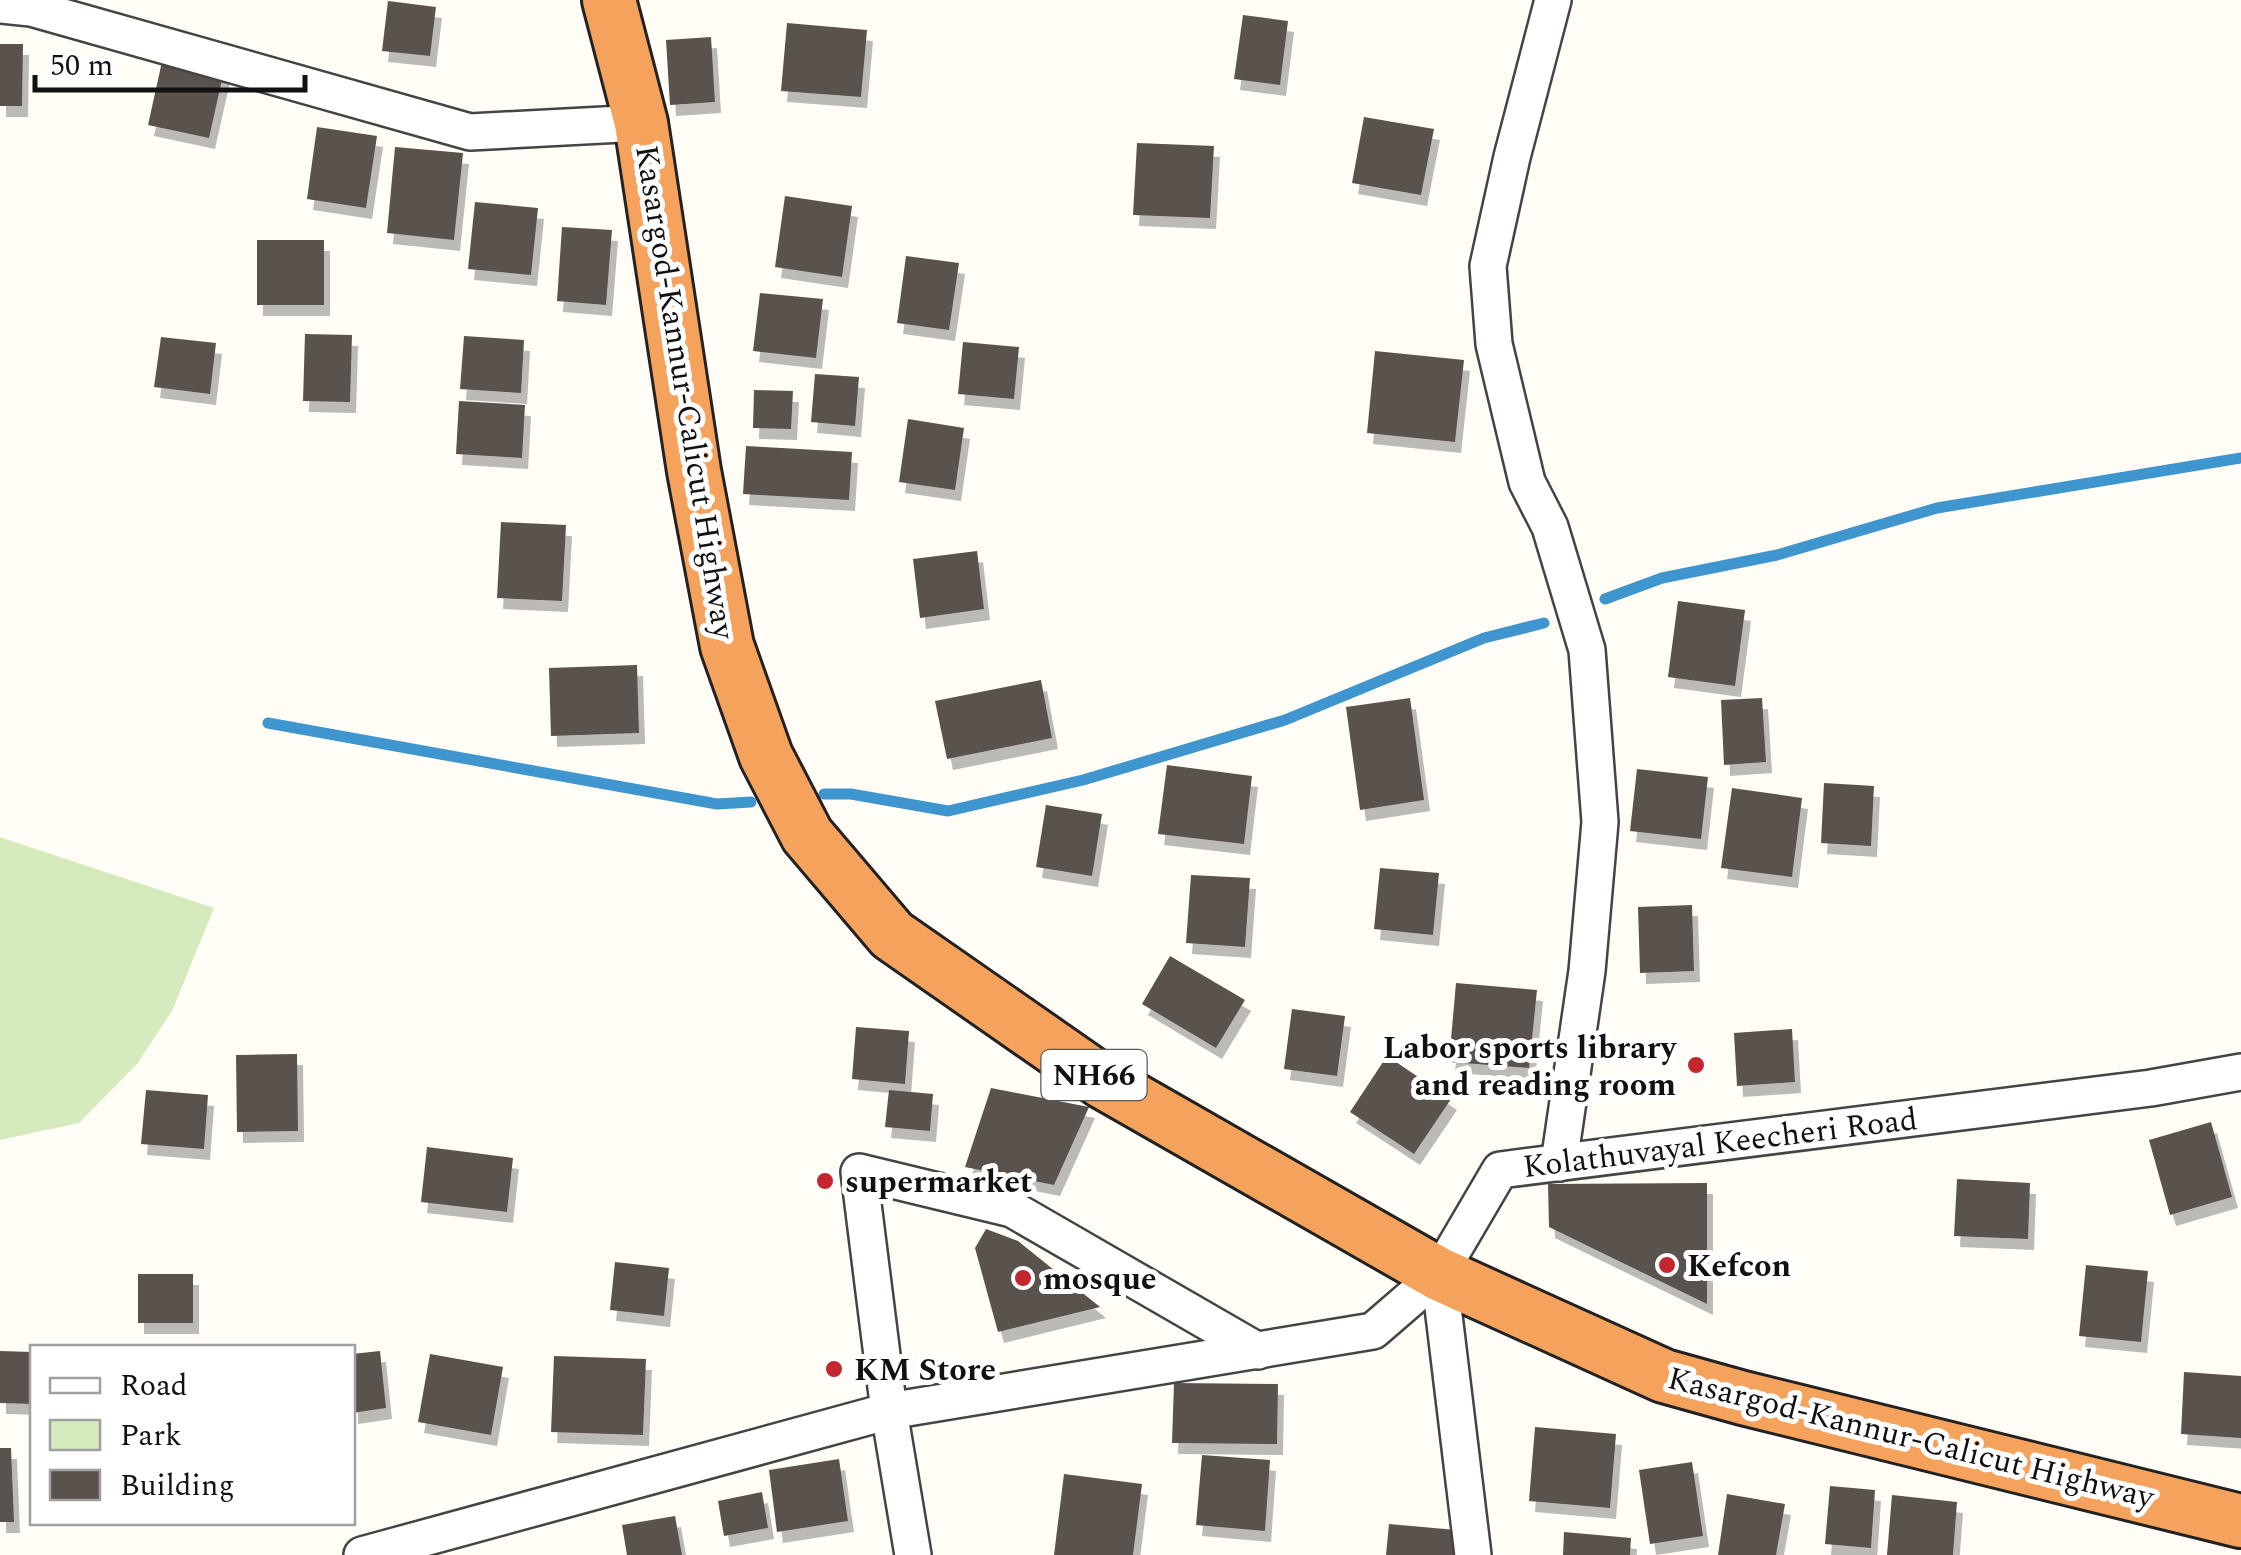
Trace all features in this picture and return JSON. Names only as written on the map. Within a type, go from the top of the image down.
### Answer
[{"type":"highway","name":"Kasargod-Kannur-Calicut Highway","points":[[609,0],[641,123],[694,471],[726,646],[766,756],[807,835],[892,934],[1103,1082],[1438,1274],[1664,1376],[2241,1521]]},
{"type":"street","points":[[1554,0],[1488,266],[1494,344],[1528,482],[1550,527],[1587,650],[1600,822],[1587,971],[1559,1163]]},
{"type":"street","points":[[0,5],[31,8],[470,132],[641,123]]},
{"type":"street","name":"Kolathuvayal Keecheri Road","points":[[362,1555],[889,1411],[1373,1331],[1438,1274],[1500,1170],[2152,1088],[2241,1072]]},
{"type":"street","points":[[913,1555],[889,1411],[859,1172],[1012,1209],[1258,1351]]},
{"type":"street","points":[[1438,1274],[1473,1555]]},
{"type":"green space","points":[[0,837],[214,908],[172,1011],[137,1064],[79,1123],[0,1140]]},
{"type":"building","points":[[388,1],[436,7],[430,56],[382,51]]},
{"type":"building","points":[[1243,15],[1288,21],[1280,85],[1234,79]]},
{"type":"building","points":[[787,23],[867,30],[861,97],[781,91]]},
{"type":"building","points":[[711,37],[715,102],[670,105],[666,40]]},
{"type":"building","points":[[0,44],[23,44],[22,106],[0,106]]},
{"type":"building","points":[[163,57],[224,71],[209,138],[148,125]]},
{"type":"building","points":[[1364,117],[1434,129],[1421,195],[1352,183]]},
{"type":"building","points":[[317,127],[377,136],[366,208],[307,199]]},
{"type":"building","points":[[1137,143],[1214,146],[1210,218],[1133,215]]},
{"type":"building","points":[[395,147],[463,153],[454,240],[387,233]]},
{"type":"building","points":[[785,196],[852,206],[842,277],[775,267]]},
{"type":"building","points":[[475,202],[538,208],[531,275],[468,269]]},
{"type":"building","points":[[562,227],[612,230],[606,305],[557,301]]},
{"type":"building","points":[[257,240],[324,240],[324,305],[257,305]]},
{"type":"building","points":[[906,256],[959,263],[949,330],[897,323]]},
{"type":"building","points":[[760,293],[823,299],[816,358],[753,351]]},
{"type":"building","points":[[305,334],[352,335],[350,402],[303,401]]},
{"type":"building","points":[[464,336],[524,340],[521,393],[460,389]]},
{"type":"building","points":[[161,337],[216,343],[210,394],[154,387]]},
{"type":"building","points":[[963,342],[1019,347],[1014,399],[958,394]]},
{"type":"building","points":[[1375,351],[1464,360],[1455,442],[1367,433]]},
{"type":"building","points":[[815,374],[859,377],[855,426],[811,422]]},
{"type":"building","points":[[754,390],[793,391],[791,429],[753,428]]},
{"type":"building","points":[[459,401],[525,405],[522,458],[456,454]]},
{"type":"building","points":[[908,419],[964,428],[955,490],[899,482]]},
{"type":"building","points":[[746,446],[852,452],[849,500],[743,494]]},
{"type":"building","points":[[501,522],[566,525],[562,601],[497,598]]},
{"type":"building","points":[[977,551],[984,609],[920,618],[913,559]]},
{"type":"building","points":[[1678,601],[1745,610],[1735,686],[1668,677]]},
{"type":"building","points":[[637,665],[639,733],[551,736],[549,668]]},
{"type":"building","points":[[1041,680],[1052,738],[947,759],[935,701]]},
{"type":"building","points":[[1410,698],[1424,800],[1360,810],[1346,707]]},
{"type":"building","points":[[1762,698],[1766,762],[1724,765],[1721,700]]},
{"type":"building","points":[[1167,765],[1252,776],[1244,844],[1158,834]]},
{"type":"building","points":[[1637,769],[1708,777],[1701,839],[1630,831]]},
{"type":"building","points":[[1824,783],[1874,786],[1871,846],[1821,843]]},
{"type":"building","points":[[1732,788],[1802,798],[1792,877],[1721,868]]},
{"type":"building","points":[[1046,805],[1102,814],[1092,876],[1036,867]]},
{"type":"building","points":[[1380,868],[1439,873],[1433,935],[1374,929]]},
{"type":"building","points":[[1191,875],[1250,878],[1245,947],[1186,943]]},
{"type":"building","points":[[1692,905],[1694,971],[1640,973],[1638,907]]},
{"type":"building","points":[[1170,956],[1245,1000],[1216,1048],[1142,1004]]},
{"type":"building","points":[[1456,983],[1537,990],[1529,1068],[1449,1062]]},
{"type":"building","points":[[1292,1009],[1345,1016],[1337,1076],[1284,1069]]},
{"type":"building","points":[[856,1027],[909,1031],[905,1084],[852,1079]]},
{"type":"building","points":[[1792,1029],[1795,1082],[1737,1086],[1734,1033]]},
{"type":"building","points":[[297,1054],[298,1131],[237,1132],[236,1055]]},
{"type":"building","points":[[1387,1056],[1451,1099],[1414,1154],[1350,1112]]},
{"type":"building","points":[[991,1088],[1089,1107],[1054,1185],[965,1167]]},
{"type":"building","points":[[146,1090],[208,1095],[204,1149],[141,1144]]},
{"type":"building","points":[[889,1090],[933,1094],[930,1131],[885,1127]]},
{"type":"building","points":[[2211,1122],[2232,1197],[2170,1215],[2149,1140]]},
{"type":"building","points":[[427,1147],[513,1158],[507,1212],[421,1202]]},
{"type":"building","points":[[1957,1179],[2030,1183],[2028,1239],[1954,1236]]},
{"type":"building","name":"Kefcon","points":[[1707,1183],[1707,1304],[1549,1227],[1548,1184]]},
{"type":"building","name":"mosque","points":[[986,1229],[1018,1241],[1100,1307],[998,1332],[975,1248]]},
{"type":"building","points":[[615,1262],[669,1268],[664,1316],[610,1310]]},
{"type":"building","points":[[2086,1265],[2148,1271],[2141,1342],[2079,1336]]},
{"type":"building","points":[[138,1274],[193,1274],[193,1323],[138,1323]]},
{"type":"building","points":[[0,1351],[30,1352],[30,1404],[0,1403]]},
{"type":"building","points":[[380,1351],[386,1408],[355,1413],[355,1354]]},
{"type":"building","points":[[430,1354],[503,1367],[491,1435],[418,1422]]},
{"type":"building","points":[[554,1356],[646,1359],[643,1435],[551,1432]]},
{"type":"building","points":[[2184,1372],[2241,1376],[2241,1438],[2181,1434]]},
{"type":"building","points":[[1174,1383],[1278,1384],[1277,1444],[1172,1443]]},
{"type":"building","points":[[1535,1427],[1616,1434],[1610,1508],[1529,1501]]},
{"type":"building","points":[[0,1448],[11,1448],[14,1522],[0,1522]]},
{"type":"building","points":[[1202,1455],[1270,1460],[1265,1531],[1196,1525]]},
{"type":"building","points":[[839,1459],[848,1521],[777,1532],[769,1470]]},
{"type":"building","points":[[1692,1462],[1703,1536],[1650,1544],[1639,1470]]},
{"type":"building","points":[[1064,1474],[1142,1484],[1133,1555],[1054,1555]]},
{"type":"building","points":[[1830,1486],[1875,1490],[1871,1548],[1825,1544]]},
{"type":"building","points":[[762,1492],[768,1528],[724,1536],[718,1501]]},
{"type":"building","points":[[1727,1494],[1785,1504],[1776,1555],[1718,1555]]},
{"type":"building","points":[[1892,1495],[1957,1502],[1953,1555],[1887,1555]]},
{"type":"building","points":[[675,1516],[682,1555],[627,1555],[622,1525]]},
{"type":"building","points":[[1389,1524],[1456,1530],[1454,1555],[1386,1555]]},
{"type":"building","points":[[1564,1532],[1631,1538],[1630,1555],[1563,1555]]},
{"type":"waterway","points":[[1605,599],[1662,578],[1777,555],[1937,508],[2241,458]]},
{"type":"waterway","points":[[824,794],[851,794],[948,811],[1083,780],[1285,720],[1484,638],[1544,623]]},
{"type":"waterway","points":[[268,723],[717,804],[751,802]]},
{"type":"place","name":"Labor sports library and reading room","points":[[1696,1065]]},
{"type":"place","name":"supermarket","points":[[825,1181]]},
{"type":"place","name":"Kefcon","points":[[1667,1265]]},
{"type":"place","name":"mosque","points":[[1023,1278]]},
{"type":"place","name":"KM Store","points":[[834,1369]]}]
